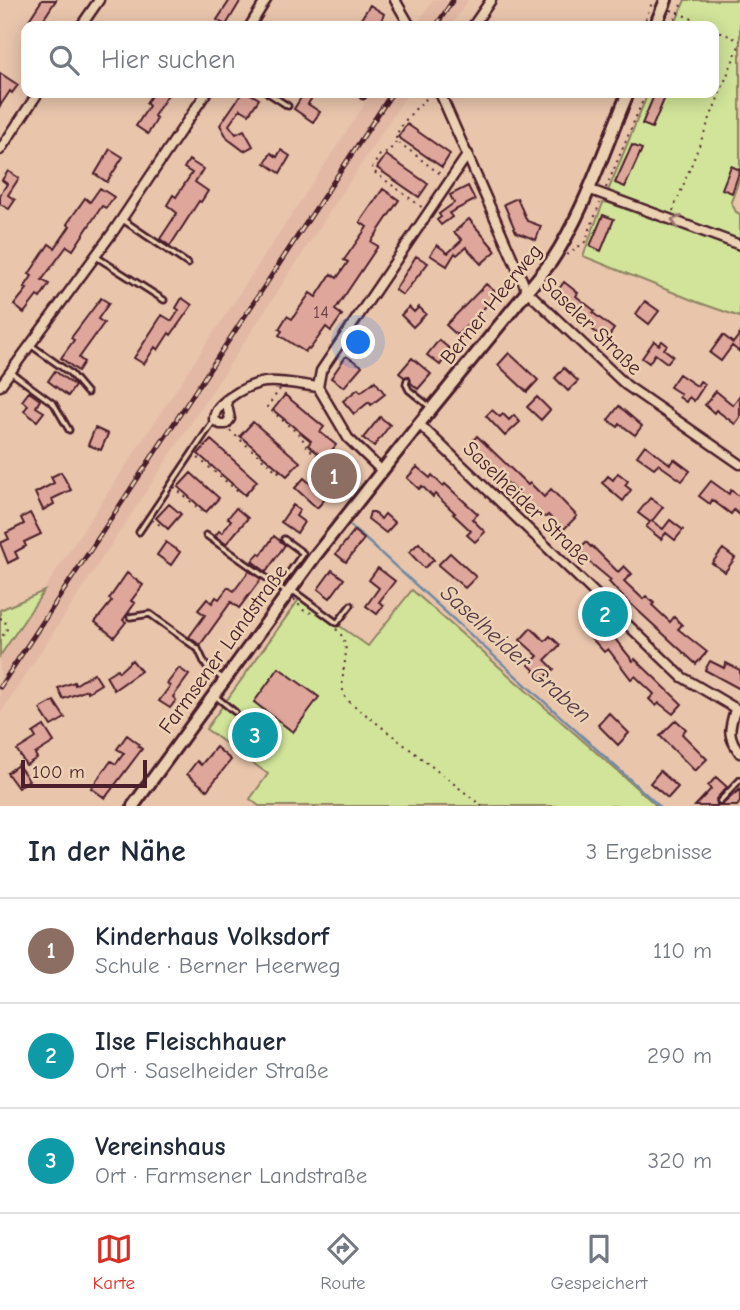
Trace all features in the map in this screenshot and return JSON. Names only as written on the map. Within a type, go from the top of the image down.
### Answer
[{"type":"main road","points":[[657,21],[664,4]]},
{"type":"main road","name":"Berner Heerweg","points":[[346,516],[562,246],[626,98]]},
{"type":"main road","name":"Farmsener Landstraße","points":[[134,805],[286,590],[346,516]]},
{"type":"street","points":[[84,21],[99,0]]},
{"type":"street","points":[[395,0],[407,21]]},
{"type":"street","points":[[476,21],[491,0]]},
{"type":"street","points":[[253,21],[265,1]]},
{"type":"street","points":[[0,149],[35,98]]},
{"type":"street","points":[[1,382],[95,256],[203,98]]},
{"type":"street","name":"Saseler Straße","points":[[440,98],[468,153],[527,290],[626,384],[740,464]]},
{"type":"street","points":[[382,471],[348,438],[318,387],[321,371],[468,153]]},
{"type":"street","points":[[588,189],[740,245]]},
{"type":"street","points":[[226,400],[230,419],[226,424],[220,424],[214,420],[215,412],[226,400],[246,386],[264,381],[318,387]]},
{"type":"street","name":"Saselheider Straße","points":[[419,424],[682,677],[737,710]]},
{"type":"street","points":[[737,710],[730,736],[732,744],[740,753]]},
{"type":"lane","points":[[276,98],[288,106]]},
{"type":"lane","points":[[121,219],[188,264]]},
{"type":"lane","points":[[95,256],[164,300]]},
{"type":"lane","points":[[30,345],[71,373],[87,393]]},
{"type":"lane","points":[[11,371],[54,404],[69,430]]},
{"type":"lane","points":[[407,380],[405,384],[409,390],[432,408]]},
{"type":"lane","points":[[139,532],[214,420]]},
{"type":"lane","points":[[206,535],[337,623],[351,605]]},
{"type":"lane","points":[[284,539],[303,553],[286,590]]},
{"type":"lane","points":[[130,617],[150,614],[198,649],[206,666],[224,680]]},
{"type":"lane","points":[[213,695],[236,712]]},
{"type":"lane","points":[[720,801],[740,780]]},
{"type":"path","points":[[645,21],[653,0]]},
{"type":"path","points":[[674,21],[683,0]]},
{"type":"path","points":[[664,4],[698,21]]},
{"type":"path","points":[[719,32],[740,42],[719,94]]},
{"type":"path","points":[[427,98],[398,131],[397,142],[389,151],[380,155],[372,167],[373,171],[429,211]]},
{"type":"path","points":[[669,219],[718,98]]},
{"type":"path","points":[[397,142],[421,162],[450,180]]},
{"type":"path","points":[[285,383],[267,407],[302,435],[307,447],[322,460]]},
{"type":"path","points":[[226,424],[229,431],[248,444],[278,472],[280,470]]},
{"type":"path","points":[[192,453],[241,495]]},
{"type":"path","points":[[171,484],[205,514]]},
{"type":"path","points":[[149,517],[162,524]]},
{"type":"path","points":[[286,590],[303,610],[317,616]]},
{"type":"path","points":[[0,618],[5,620],[6,631],[0,638]]},
{"type":"path","points":[[337,630],[345,642],[346,658],[341,678],[346,699],[482,806]]},
{"type":"shaded area","points":[[433,0],[468,0],[454,21],[419,21]]},
{"type":"shaded area","points":[[369,98],[405,98],[0,714],[0,656]]},
{"type":"green space","points":[[685,0],[740,0],[740,177],[731,202],[740,214],[740,240],[608,191],[646,98],[719,98],[719,21],[676,21]]},
{"type":"green space","points":[[603,203],[740,250],[740,317],[583,256]]},
{"type":"green space","points":[[412,590],[657,806],[259,806],[250,799],[268,774],[206,729],[300,598],[368,646]]},
{"type":"green space","points":[[44,591],[0,656],[0,610]]},
{"type":"building","points":[[42,0],[56,0],[42,21],[28,21]]},
{"type":"building","points":[[230,0],[241,0],[228,21],[217,20]]},
{"type":"building","points":[[370,5],[384,14],[381,21],[361,19]]},
{"type":"building","points":[[0,73],[18,85],[12,93],[10,91],[0,106]]},
{"type":"building","points":[[150,98],[166,98],[154,116],[157,119],[148,134],[136,126],[149,106],[146,103]]},
{"type":"building","points":[[239,98],[259,99],[249,114],[240,109],[229,125],[236,134],[244,130],[253,146],[244,151],[228,139],[220,125]]},
{"type":"building","points":[[301,98],[312,98],[308,104],[320,112],[313,122],[294,109]]},
{"type":"building","points":[[653,98],[665,98],[652,128],[642,124]]},
{"type":"building","points":[[407,124],[450,154],[442,167],[398,137]]},
{"type":"building","points":[[632,145],[642,149],[625,187],[615,183]]},
{"type":"building","points":[[110,149],[123,157],[107,182],[95,174]]},
{"type":"building","points":[[281,150],[290,156],[280,173],[265,163],[271,153],[277,157]]},
{"type":"building","points":[[386,155],[428,184],[419,197],[377,168]]},
{"type":"building","points":[[189,160],[203,169],[195,182],[208,191],[170,246],[160,239],[177,213],[167,205],[173,195],[176,197],[192,173],[184,168]]},
{"type":"building","points":[[731,166],[740,170],[732,193],[722,189]]},
{"type":"building","points":[[8,171],[19,178],[8,195],[15,200],[9,209],[0,204],[0,195],[7,184],[2,180]]},
{"type":"building","points":[[468,186],[475,200],[449,213],[452,217],[441,225],[437,220],[441,217],[439,214],[454,203],[450,195]]},
{"type":"building","points":[[100,188],[114,197],[106,208],[102,206],[73,250],[67,246],[42,280],[49,284],[40,298],[37,296],[24,313],[14,305],[27,289],[24,288],[32,276],[29,274],[49,244],[55,248],[85,198],[90,202]]},
{"type":"building","points":[[383,189],[399,200],[371,242],[378,246],[335,310],[342,315],[331,331],[326,327],[305,352],[279,335],[282,331],[279,329],[287,316],[292,319],[310,293],[316,297],[331,274],[337,278],[348,262],[344,260],[367,227],[360,222]]},
{"type":"building","points":[[517,198],[527,221],[541,226],[536,240],[516,232],[504,204]]},
{"type":"building","points":[[603,215],[614,219],[601,251],[590,246]]},
{"type":"building","points":[[469,219],[496,251],[481,264],[466,247],[457,255],[455,253],[447,266],[430,255],[437,245],[448,253],[462,240],[454,232]]},
{"type":"building","points":[[416,256],[428,263],[403,295],[395,290]]},
{"type":"building","points":[[564,282],[595,311],[593,313],[614,329],[606,340],[593,330],[595,327],[574,312],[577,309],[556,293]]},
{"type":"building","points":[[486,284],[498,294],[457,335],[446,325]]},
{"type":"building","points":[[101,298],[109,303],[98,319],[104,323],[79,358],[84,362],[78,371],[61,358],[74,340],[71,338]]},
{"type":"building","points":[[182,298],[192,305],[171,335],[169,333],[158,350],[155,347],[144,364],[134,358],[162,315],[172,321]]},
{"type":"building","points":[[645,301],[659,311],[649,324],[636,314]]},
{"type":"building","points":[[409,307],[414,312],[419,307],[426,314],[413,327],[401,315]]},
{"type":"building","points":[[740,334],[740,352],[732,346],[721,361],[710,353],[723,335],[733,343]]},
{"type":"building","points":[[439,340],[451,350],[440,365],[427,355]]},
{"type":"building","points":[[654,341],[659,345],[662,341],[667,345],[664,349],[673,356],[667,363],[655,354],[649,363],[642,358]]},
{"type":"building","points":[[509,353],[538,380],[527,392],[498,365]]},
{"type":"building","points":[[346,356],[362,366],[344,387],[331,378]]},
{"type":"building","points":[[412,358],[431,374],[418,389],[411,383],[409,376],[404,377],[399,373]]},
{"type":"building","points":[[564,368],[578,381],[568,391],[555,378]]},
{"type":"building","points":[[55,371],[75,386],[68,396],[48,381]]},
{"type":"building","points":[[679,374],[697,386],[700,381],[705,384],[694,401],[689,397],[686,402],[679,397],[681,394],[670,387]]},
{"type":"building","points":[[375,381],[385,394],[354,414],[343,401],[358,389],[361,392]]},
{"type":"building","points":[[716,391],[733,405],[740,395],[740,417],[735,424],[705,405]]},
{"type":"building","points":[[29,392],[40,400],[36,407],[44,412],[37,421],[24,411],[28,405],[22,401]]},
{"type":"building","points":[[285,395],[324,427],[320,432],[336,445],[325,459],[308,445],[311,441],[273,410]]},
{"type":"building","points":[[537,397],[550,410],[541,420],[527,407]]},
{"type":"building","points":[[619,406],[642,426],[635,435],[620,424],[618,427],[608,420]]},
{"type":"building","points":[[492,410],[500,417],[503,414],[509,420],[514,415],[520,422],[505,436],[486,416]]},
{"type":"building","points":[[380,417],[390,425],[374,446],[363,438]]},
{"type":"building","points":[[253,422],[300,462],[287,476],[240,436]]},
{"type":"building","points":[[95,428],[108,434],[101,450],[88,445]]},
{"type":"building","points":[[477,436],[528,485],[530,483],[544,497],[551,489],[577,516],[563,530],[548,515],[541,516],[469,445]]},
{"type":"building","points":[[211,440],[257,481],[245,495],[198,454]]},
{"type":"building","points":[[645,445],[670,464],[674,459],[690,471],[682,481],[658,464],[654,468],[637,456]]},
{"type":"building","points":[[331,463],[346,477],[336,488],[321,474]]},
{"type":"building","points":[[417,467],[430,478],[432,475],[443,486],[445,484],[478,514],[472,519],[485,532],[475,542],[467,535],[471,531],[435,494],[433,497],[422,486],[419,489],[407,478]]},
{"type":"building","points":[[61,472],[71,490],[52,499],[54,504],[43,510],[35,493],[54,483],[51,477]]},
{"type":"building","points":[[191,473],[219,498],[206,512],[178,487]]},
{"type":"building","points":[[618,473],[628,481],[625,485],[631,490],[623,501],[602,483],[608,476],[613,480]]},
{"type":"building","points":[[304,478],[326,498],[317,508],[295,488]]},
{"type":"building","points":[[711,481],[729,494],[731,490],[740,497],[740,515],[734,510],[731,514],[712,500],[710,504],[699,496]]},
{"type":"building","points":[[650,498],[663,507],[652,521],[663,529],[670,520],[683,530],[675,540],[666,533],[661,539],[646,527],[650,522],[638,513]]},
{"type":"building","points":[[169,504],[181,514],[168,529],[156,518]]},
{"type":"building","points":[[293,505],[300,510],[296,516],[304,522],[297,533],[281,522]]},
{"type":"building","points":[[236,508],[248,518],[226,544],[215,536],[219,531],[222,533]]},
{"type":"building","points":[[370,512],[374,512],[381,519],[385,514],[395,523],[386,533],[368,519]]},
{"type":"building","points":[[30,513],[41,534],[24,542],[26,546],[15,552],[18,558],[8,563],[0,543],[9,539],[6,533],[24,524],[21,518]]},
{"type":"building","points":[[354,531],[364,539],[346,562],[336,554]]},
{"type":"building","points":[[274,536],[285,545],[266,572],[252,561],[259,553],[261,555]]},
{"type":"building","points":[[166,542],[180,552],[171,565],[157,555]]},
{"type":"building","points":[[586,542],[618,572],[624,566],[632,574],[624,581],[643,599],[646,596],[654,603],[652,605],[670,622],[674,617],[682,625],[678,629],[707,652],[696,664],[621,595],[609,582],[611,580],[582,556],[584,555],[579,549]]},
{"type":"building","points":[[419,543],[434,560],[424,568],[409,552]]},
{"type":"building","points":[[723,549],[735,558],[725,572],[712,563]]},
{"type":"building","points":[[450,553],[476,577],[465,588],[438,565]]},
{"type":"building","points":[[378,568],[395,581],[379,602],[384,605],[377,614],[366,606],[379,588],[369,580]]},
{"type":"building","points":[[332,570],[344,579],[330,598],[318,589]]},
{"type":"building","points":[[249,571],[261,579],[239,608],[231,602],[200,645],[189,637],[205,615],[198,610],[207,599],[212,603],[216,597],[219,599],[228,587],[234,591]]},
{"type":"building","points":[[127,573],[143,585],[131,601],[135,603],[123,620],[126,622],[114,637],[95,622],[112,601],[109,599]]},
{"type":"building","points":[[593,620],[616,640],[633,661],[635,659],[682,704],[673,714],[659,703],[656,706],[649,699],[654,694],[635,676],[631,679],[608,649],[604,652],[584,630]]},
{"type":"building","points":[[531,628],[545,641],[550,636],[560,645],[545,660],[554,669],[543,679],[529,665],[538,656],[520,640]]},
{"type":"building","points":[[132,660],[141,671],[114,690],[106,676],[117,669],[119,672]]},
{"type":"building","points":[[710,661],[724,668],[726,663],[740,670],[740,689],[705,670]]},
{"type":"building","points":[[179,668],[189,675],[173,697],[176,700],[170,708],[159,701]]},
{"type":"building","points":[[279,668],[319,697],[293,732],[254,702]]},
{"type":"building","points":[[94,673],[101,684],[88,692],[87,690],[63,699],[58,688],[74,682],[75,685]]},
{"type":"building","points":[[54,701],[65,718],[51,726],[40,709]]},
{"type":"building","points":[[609,713],[629,733],[618,745],[598,725]]},
{"type":"building","points":[[270,717],[269,728],[258,735],[268,743],[267,749],[260,753],[251,744],[253,741],[249,740],[249,728],[256,726],[257,720]]},
{"type":"building","points":[[676,720],[686,729],[682,734],[707,759],[695,771],[660,736]]},
{"type":"building","points":[[44,726],[54,742],[35,754],[37,758],[26,765],[17,750],[36,738],[33,733]]},
{"type":"building","points":[[127,735],[142,749],[105,798],[91,788],[111,761],[116,764],[124,753],[117,749]]},
{"type":"building","points":[[216,747],[231,760],[207,790],[187,774],[197,761],[201,765]]},
{"type":"building","points":[[18,765],[29,780],[18,788],[7,773]]},
{"type":"building","points":[[660,771],[678,787],[668,798],[650,783]]},
{"type":"building","points":[[716,777],[727,787],[716,799],[717,804],[723,804],[740,789],[740,802],[737,806],[695,806],[711,789],[708,786]]},
{"type":"waterway","name":"Saselheider Graben","points":[[351,526],[659,806]]},
{"type":"railway","points":[[439,21],[453,0]]},
{"type":"railway","points":[[0,687],[389,98]]},
{"type":"place","name":"Kinderhaus Volksdorf","points":[[334,476]]},
{"type":"place","name":"Ilse Fleischhauer","points":[[605,614]]},
{"type":"place","name":"Vereinshaus","points":[[255,735]]}]
